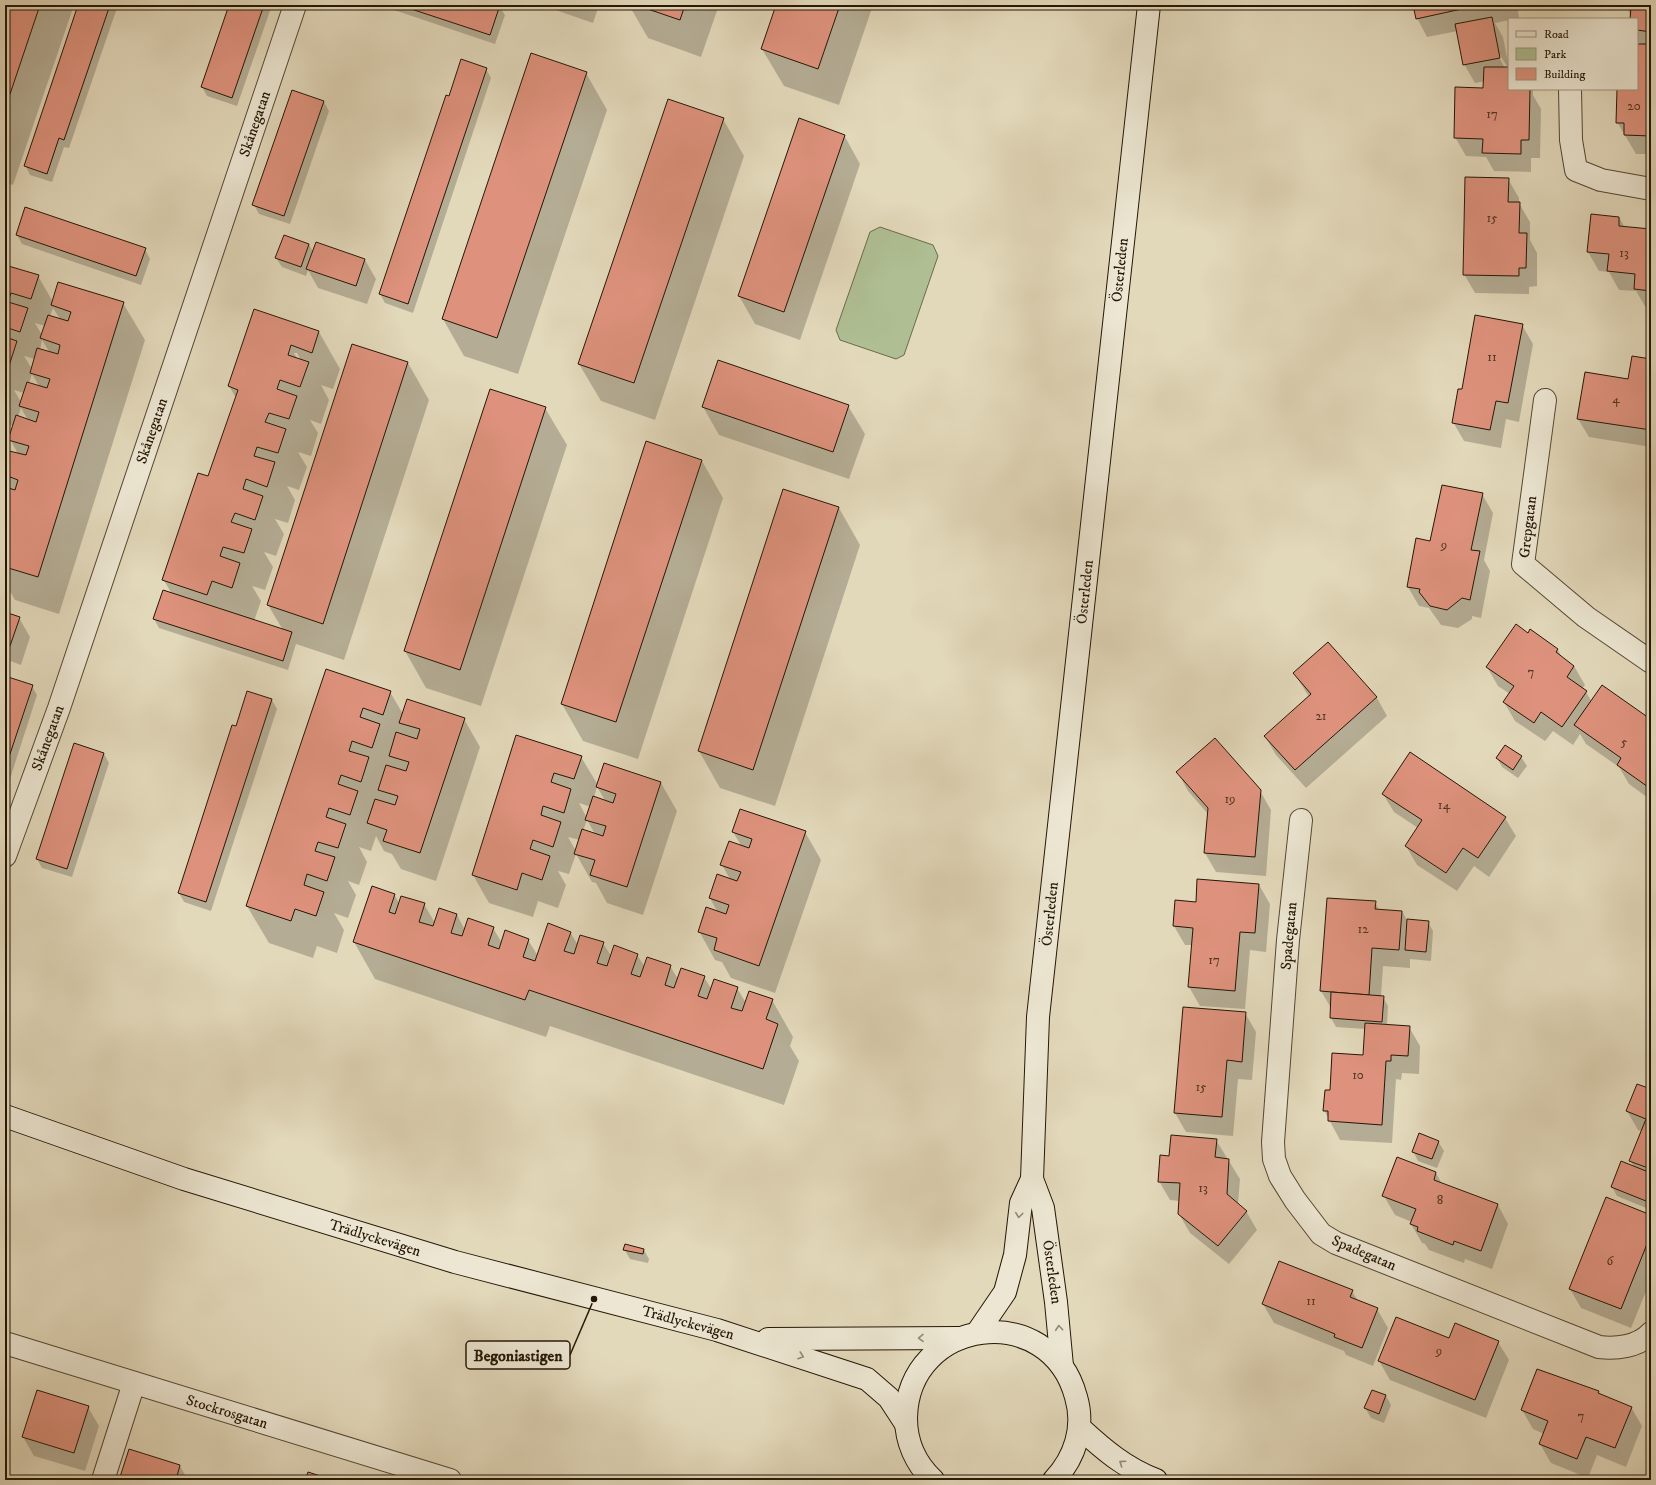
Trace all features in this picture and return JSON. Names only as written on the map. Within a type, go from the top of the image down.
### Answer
[{"type":"street","name":"Skånegatan","points":[[5,856],[59,708],[295,5]]},
{"type":"street","name":"Österleden","points":[[969,1335],[1005,1292],[1015,1255],[1021,1203],[1032,1179],[1038,1017],[1149,5]]},
{"type":"street","points":[[1570,90],[1571,140],[1576,170],[1601,180],[1651,189]]},
{"type":"street","name":"Grepgatan","points":[[1545,400],[1523,564],[1586,617],[1651,662]]},
{"type":"street","name":"Spadegatan","points":[[1301,820],[1288,940],[1273,1142],[1274,1159],[1280,1176],[1295,1200],[1321,1234],[1336,1243],[1598,1347],[1612,1349],[1628,1346],[1647,1338],[1651,1333]]},
{"type":"street","name":"Trädlyckevägen","points":[[5,1116],[184,1179],[455,1262],[751,1339],[867,1379],[889,1398],[906,1424]]},
{"type":"street","name":"Österleden","points":[[1032,1179],[1043,1208],[1056,1302],[1062,1366]]},
{"type":"street","name":"Trädlyckevägen","points":[[751,1339],[969,1335],[1005,1332],[1018,1335],[1043,1347],[1062,1366],[1075,1392],[1079,1406],[1079,1427],[1073,1453],[1067,1464],[1054,1480]]},
{"type":"street","name":"Trädlyckevägen","points":[[933,1480],[924,1472],[914,1455],[908,1440],[906,1424],[909,1394],[915,1379],[923,1366],[934,1354],[969,1335]]},
{"type":"street","name":"Stockrosgatan","points":[[5,1343],[134,1383],[408,1474],[450,1480]]},
{"type":"street","points":[[103,1480],[134,1383]]},
{"type":"street","points":[[1079,1427],[1118,1460],[1136,1472],[1156,1480]]},
{"type":"street","points":[[914,1455],[921,1480]]},
{"type":"green space","points":[[880,227],[933,245],[938,256],[904,355],[896,359],[840,340],[836,330],[870,232]]},
{"type":"building","points":[[5,5],[40,5],[5,109]]},
{"type":"building","points":[[78,5],[110,5],[64,140],[59,138],[47,174],[24,166]]},
{"type":"building","points":[[229,5],[264,5],[232,98],[201,87]]},
{"type":"building","points":[[399,5],[500,5],[490,35]]},
{"type":"building","points":[[636,5],[685,5],[680,20]]},
{"type":"building","points":[[776,5],[840,5],[818,69],[761,49]]},
{"type":"building","points":[[1413,5],[1480,5],[1416,19]]},
{"type":"building","points":[[1626,5],[1651,5],[1651,32],[1638,30],[1638,18],[1630,18],[1631,8],[1626,8]]},
{"type":"building","points":[[1492,17],[1500,58],[1463,65],[1455,24]]},
{"type":"building","points":[[1638,44],[1651,44],[1651,136],[1624,135],[1624,123],[1616,123],[1617,90],[1638,90]]},
{"type":"building","points":[[531,53],[587,72],[497,338],[442,319]]},
{"type":"building","points":[[461,59],[487,68],[408,304],[379,294],[446,95],[449,96]]},
{"type":"building","points":[[1484,67],[1508,67],[1508,90],[1530,90],[1529,140],[1521,140],[1521,154],[1482,153],[1483,139],[1454,138],[1455,87],[1483,88]]},
{"type":"building","points":[[292,90],[324,101],[284,216],[252,205]]},
{"type":"building","points":[[668,99],[724,118],[634,383],[578,364]]},
{"type":"building","points":[[799,118],[845,135],[784,312],[738,296]]},
{"type":"building","points":[[1465,177],[1509,178],[1508,202],[1520,202],[1519,233],[1527,233],[1526,268],[1519,268],[1519,276],[1463,275]]},
{"type":"building","points":[[25,207],[146,248],[136,276],[16,235]]},
{"type":"building","points":[[1591,214],[1619,217],[1619,226],[1651,229],[1651,291],[1634,289],[1635,274],[1607,271],[1609,254],[1587,252]]},
{"type":"building","points":[[284,235],[309,244],[301,267],[275,258]]},
{"type":"building","points":[[316,242],[365,259],[356,286],[306,269]]},
{"type":"building","points":[[5,265],[39,275],[31,299],[11,293],[8,302],[28,308],[20,332],[5,327]]},
{"type":"building","points":[[58,282],[124,302],[38,577],[5,567],[5,521],[7,514],[5,514],[5,487],[15,490],[18,480],[5,475],[5,450],[26,455],[29,446],[8,440],[16,415],[36,422],[39,412],[19,406],[27,382],[47,388],[50,379],[30,373],[37,348],[58,354],[60,345],[40,338],[48,315],[68,321],[71,312],[51,305]]},
{"type":"building","points":[[254,309],[319,331],[312,353],[291,345],[288,355],[309,362],[300,387],[280,380],[277,389],[297,396],[289,419],[269,413],[265,422],[286,429],[278,453],[257,447],[254,456],[275,462],[267,487],[246,479],[243,489],[263,496],[255,520],[235,513],[231,522],[252,529],[244,553],[223,547],[220,556],[240,563],[232,588],[212,581],[207,595],[162,580],[198,473],[208,476],[238,390],[228,386]]},
{"type":"building","points":[[1475,315],[1523,324],[1508,403],[1496,401],[1490,430],[1452,423],[1458,389],[1462,389]]},
{"type":"building","points":[[5,337],[17,341],[9,366],[5,364]]},
{"type":"building","points":[[352,344],[408,362],[323,624],[267,605]]},
{"type":"building","points":[[1632,356],[1651,359],[1651,430],[1577,419],[1585,372],[1628,379]]},
{"type":"building","points":[[718,360],[849,405],[833,452],[702,407]]},
{"type":"building","points":[[490,389],[546,407],[460,670],[404,651]]},
{"type":"building","points":[[646,441],[702,460],[616,722],[561,704]]},
{"type":"building","points":[[1442,485],[1483,493],[1471,550],[1480,551],[1470,600],[1462,598],[1447,610],[1430,606],[1419,592],[1420,589],[1407,587],[1416,538],[1430,541]]},
{"type":"building","points":[[783,489],[839,507],[753,770],[698,751]]},
{"type":"building","points":[[163,590],[292,632],[283,661],[153,619]]},
{"type":"building","points":[[5,612],[20,617],[10,646],[5,644]]},
{"type":"building","points":[[1516,624],[1528,633],[1530,629],[1558,649],[1556,652],[1574,666],[1567,677],[1587,691],[1562,727],[1541,712],[1534,723],[1503,702],[1514,686],[1486,667]]},
{"type":"building","points":[[1328,642],[1377,697],[1295,770],[1264,736],[1311,694],[1293,673]]},
{"type":"building","points":[[326,669],[391,691],[383,715],[363,708],[360,717],[380,724],[372,748],[352,741],[349,751],[369,757],[361,782],[341,775],[338,784],[358,791],[350,815],[329,808],[326,817],[346,824],[338,848],[318,842],[315,851],[335,857],[327,881],[307,874],[304,885],[324,892],[316,916],[295,909],[291,921],[246,906]]},
{"type":"building","points":[[5,676],[33,685],[5,769]]},
{"type":"building","points":[[1602,685],[1649,718],[1651,716],[1651,789],[1617,765],[1621,758],[1574,725]]},
{"type":"building","points":[[247,691],[272,699],[206,902],[178,893],[232,725],[236,726]]},
{"type":"building","points":[[407,699],[465,718],[420,853],[383,841],[387,830],[367,823],[375,799],[395,805],[398,796],[378,790],[386,765],[406,771],[409,762],[389,756],[396,732],[417,739],[420,729],[399,723]]},
{"type":"building","points":[[516,735],[582,756],[574,779],[554,773],[551,782],[571,789],[564,813],[543,806],[541,815],[561,822],[553,847],[533,840],[530,849],[550,856],[542,880],[522,873],[517,890],[472,875]]},
{"type":"building","points":[[1215,738],[1261,790],[1255,857],[1204,853],[1208,808],[1176,772]]},
{"type":"building","points":[[74,743],[104,753],[67,869],[36,859]]},
{"type":"building","points":[[1505,745],[1522,756],[1513,770],[1496,758]]},
{"type":"building","points":[[1410,752],[1506,817],[1478,858],[1463,848],[1446,873],[1405,846],[1422,820],[1382,794]]},
{"type":"building","points":[[604,763],[661,782],[627,887],[590,875],[595,860],[574,854],[582,829],[603,836],[606,826],[585,820],[593,796],[613,803],[616,794],[596,787]]},
{"type":"building","points":[[740,809],[806,831],[759,966],[714,950],[717,938],[698,932],[706,907],[726,914],[729,905],[709,898],[717,874],[737,881],[741,872],[720,865],[729,841],[749,848],[752,839],[732,832]]},
{"type":"building","points":[[1197,879],[1259,884],[1255,933],[1240,932],[1235,991],[1188,987],[1193,928],[1173,926],[1175,900],[1196,902]]},
{"type":"building","points":[[372,886],[395,894],[389,912],[395,914],[401,896],[425,903],[419,922],[433,926],[439,908],[457,914],[451,933],[462,936],[468,918],[494,927],[488,945],[499,949],[505,930],[529,939],[523,957],[535,961],[548,923],[571,932],[564,951],[574,954],[580,935],[604,942],[597,963],[607,966],[614,945],[638,954],[631,974],[640,977],[647,957],[671,965],[665,985],[674,988],[681,968],[705,976],[698,996],[707,999],[714,979],[738,987],[731,1008],[742,1011],[749,991],[773,999],[766,1019],[778,1024],[763,1069],[529,990],[525,1000],[353,942]]},
{"type":"building","points":[[1327,898],[1376,901],[1375,909],[1402,911],[1399,950],[1372,948],[1369,995],[1320,991]]},
{"type":"building","points":[[1407,919],[1429,921],[1426,952],[1405,950]]},
{"type":"building","points":[[1331,992],[1384,996],[1382,1022],[1330,1018]]},
{"type":"building","points":[[1183,1007],[1246,1012],[1242,1062],[1227,1060],[1222,1117],[1174,1113]]},
{"type":"building","points":[[1365,1023],[1410,1026],[1408,1056],[1391,1055],[1391,1061],[1386,1061],[1382,1125],[1328,1121],[1328,1111],[1323,1111],[1325,1090],[1330,1090],[1332,1053],[1363,1055]]},
{"type":"building","points":[[1637,1084],[1651,1089],[1651,1169],[1629,1161],[1646,1119],[1626,1111]]},
{"type":"building","points":[[1419,1133],[1439,1141],[1432,1159],[1412,1152]]},
{"type":"building","points":[[1171,1135],[1217,1139],[1215,1157],[1229,1159],[1227,1194],[1247,1211],[1218,1246],[1178,1214],[1180,1183],[1158,1182],[1160,1155],[1169,1156]]},
{"type":"building","points":[[1397,1157],[1436,1172],[1434,1180],[1498,1204],[1481,1251],[1454,1241],[1453,1245],[1417,1231],[1418,1227],[1410,1224],[1416,1209],[1382,1196]]},
{"type":"building","points":[[1621,1161],[1651,1173],[1651,1203],[1611,1187]]},
{"type":"building","points":[[1606,1197],[1651,1215],[1651,1234],[1621,1309],[1569,1289]]},
{"type":"building","points":[[625,1244],[644,1249],[643,1254],[623,1250]]},
{"type":"building","points":[[1279,1261],[1353,1290],[1350,1297],[1378,1308],[1362,1348],[1334,1337],[1335,1334],[1262,1304]]},
{"type":"building","points":[[1396,1317],[1449,1338],[1455,1323],[1499,1341],[1475,1400],[1378,1361]]},
{"type":"building","points":[[1537,1369],[1599,1391],[1598,1393],[1632,1407],[1615,1448],[1586,1437],[1577,1459],[1539,1444],[1548,1421],[1521,1410]]},
{"type":"building","points":[[37,1390],[89,1406],[74,1453],[22,1437]]},
{"type":"building","points":[[1372,1390],[1386,1395],[1379,1414],[1364,1408]]},
{"type":"building","points":[[129,1449],[180,1465],[176,1480],[119,1480]]},
{"type":"building","points":[[308,1472],[333,1480],[305,1480]]},
{"type":"place","name":"Begoniastigen","points":[[594,1299]]}]
